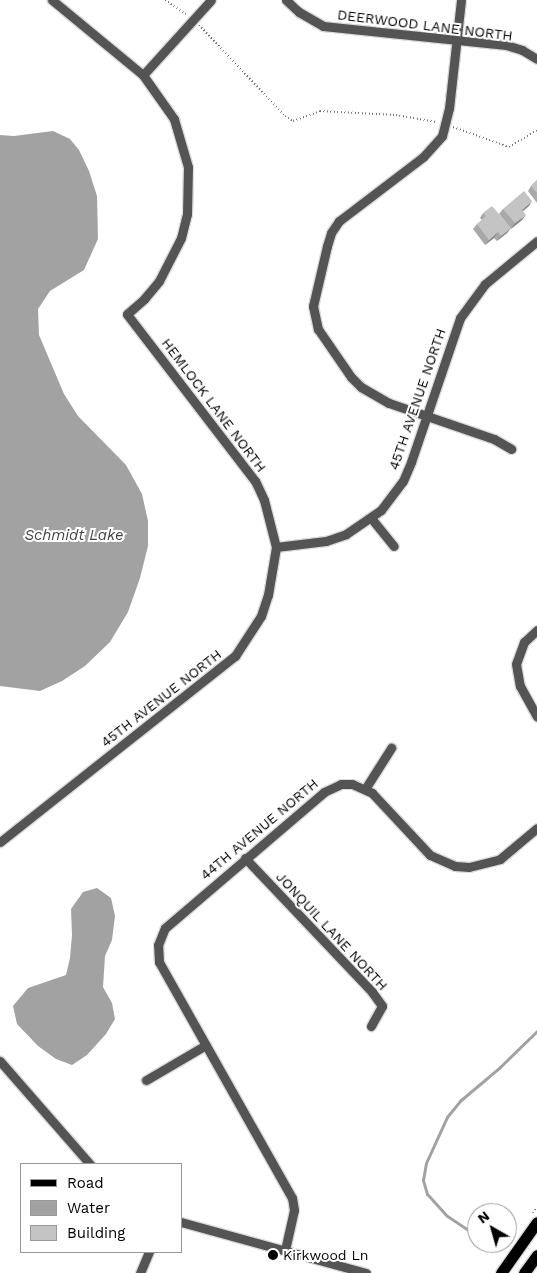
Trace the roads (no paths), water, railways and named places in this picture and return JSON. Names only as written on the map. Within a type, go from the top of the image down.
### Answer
[{"type":"main road","points":[[501,1273],[537,1222]]},
{"type":"main road","points":[[524,1273],[537,1255]]},
{"type":"street","points":[[52,0],[143,75],[211,0]]},
{"type":"street","name":"DEERWOOD LANE NORTH","points":[[286,0],[299,12],[323,26],[506,45],[522,50],[537,59]]},
{"type":"street","points":[[461,0],[446,124],[442,136],[422,157],[339,221],[331,233],[327,246],[313,306],[318,329],[351,377],[361,387],[388,403],[494,439],[511,450]]},
{"type":"street","name":"HEMLOCK LANE NORTH","points":[[143,75],[154,87],[174,119],[188,167],[189,190],[182,238],[172,260],[144,299],[127,314],[255,481],[264,500],[276,548]]},
{"type":"street","name":"45TH AVENUE NORTH","points":[[0,842],[236,656],[261,616],[268,595],[276,548],[326,541],[346,534],[381,510],[403,481],[418,443],[425,416],[454,332],[472,301],[485,284],[537,241]]},
{"type":"street","points":[[371,518],[394,546]]},
{"type":"street","points":[[537,630],[524,642],[516,664],[516,676],[537,717]]},
{"type":"street","points":[[391,748],[365,789],[430,855],[455,866],[469,867],[500,859],[537,828]]},
{"type":"street","name":"44TH AVENUE NORTH","points":[[206,1045],[159,962],[158,945],[161,936],[171,921],[331,787],[341,784],[352,784],[365,789]]},
{"type":"street","name":"JONQUIL LANE NORTH","points":[[245,858],[372,992],[382,1006],[371,1026]]},
{"type":"street","points":[[146,1080],[206,1045],[292,1198],[294,1210],[285,1250]]},
{"type":"street","points":[[0,1061],[89,1163]]},
{"type":"street","points":[[182,1222],[366,1273]]},
{"type":"street","points":[[141,1273],[149,1253]]},
{"type":"water","name":"Schmidt Lake","points":[[53,131],[70,139],[79,150],[89,171],[97,196],[98,239],[84,270],[50,291],[38,309],[39,335],[64,394],[78,416],[126,465],[142,494],[148,521],[148,546],[140,578],[128,612],[110,642],[85,666],[62,681],[40,691],[0,686],[0,135],[14,136]]},
{"type":"water","points":[[97,888],[111,898],[115,916],[112,940],[105,956],[103,987],[112,1003],[115,1019],[106,1034],[87,1055],[72,1065],[56,1059],[38,1046],[17,1024],[13,1006],[28,988],[66,975],[72,935],[71,909],[83,892]]},
{"type":"waterway","points":[[467,1229],[447,1216],[427,1194],[423,1180],[426,1163],[447,1117],[461,1100],[500,1067],[537,1031]]},
{"type":"place","name":"Kirkwood Ln","points":[[273,1255]]}]
